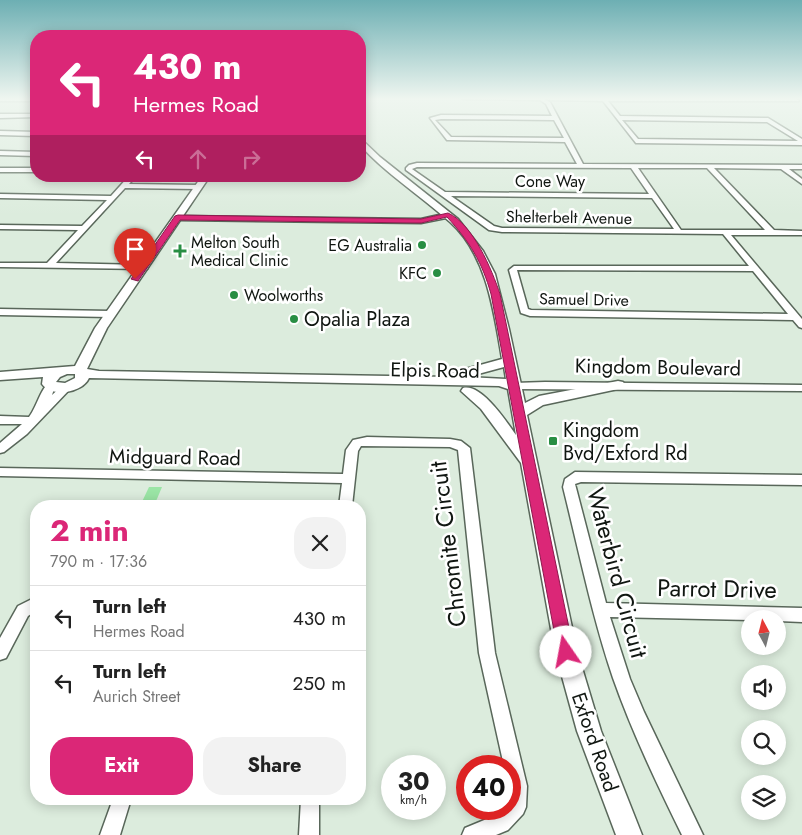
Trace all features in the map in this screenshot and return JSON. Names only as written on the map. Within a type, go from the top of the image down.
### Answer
[{"type":"street","points":[[447,137],[449,139],[567,140]]},
{"type":"street","points":[[565,137],[581,166],[802,167]]},
{"type":"street","points":[[633,137],[636,141],[802,142]]},
{"type":"street","name":"Exford Road","points":[[366,147],[377,160],[448,215],[468,235],[489,274],[509,360],[566,652],[589,731],[629,835]]},
{"type":"street","points":[[0,153],[30,154]]},
{"type":"street","name":"Shelterbelt Avenue","points":[[581,166],[417,165],[411,166],[408,169],[492,228],[502,230],[802,233]]},
{"type":"street","points":[[633,166],[679,232]]},
{"type":"street","points":[[709,167],[772,233]]},
{"type":"street","points":[[784,168],[802,182]]},
{"type":"street","points":[[0,170],[30,170]]},
{"type":"street","points":[[49,266],[127,182]]},
{"type":"street","points":[[0,449],[69,387],[82,379],[83,361],[101,328],[202,182]]},
{"type":"street","points":[[124,186],[199,187]]},
{"type":"street","name":"Cone Way","points":[[446,194],[654,196]]},
{"type":"street","points":[[0,196],[113,198]]},
{"type":"street","points":[[178,218],[421,221],[448,215]]},
{"type":"street","points":[[0,227],[84,228]]},
{"type":"street","points":[[725,232],[802,325]]},
{"type":"street","points":[[0,265],[144,267]]},
{"type":"street","name":"Samuel Drive","points":[[756,269],[521,267],[514,268],[513,270],[524,311],[530,314],[795,317]]},
{"type":"street","points":[[0,312],[110,314]]},
{"type":"street","points":[[36,417],[51,377],[101,328]]},
{"type":"street","points":[[428,381],[479,370],[509,360]]},
{"type":"street","name":"Elpis Road","points":[[59,371],[72,369],[99,375],[499,382],[514,386]]},
{"type":"street","points":[[0,376],[59,371]]},
{"type":"street","points":[[15,376],[49,385]]},
{"type":"street","name":"Elpis Road","points":[[49,385],[57,388],[112,384],[468,391],[501,391],[514,386]]},
{"type":"street","name":"Kingdom Boulevard","points":[[514,386],[545,384],[802,388]]},
{"type":"street","points":[[519,413],[538,402],[618,385]]},
{"type":"street","points":[[468,391],[486,406],[528,462]]},
{"type":"street","points":[[0,420],[36,417]]},
{"type":"street","name":"Chromite Circuit","points":[[347,500],[352,450],[357,443],[450,443],[464,448],[487,653],[518,786],[516,806],[501,824],[472,835]]},
{"type":"street","name":"Midguard Road","points":[[0,472],[349,479]]},
{"type":"street","name":"Waterbird Circuit","points":[[693,835],[642,729],[619,669],[569,488],[569,482],[575,477],[802,480]]},
{"type":"street","points":[[0,653],[23,611],[30,607]]},
{"type":"street","name":"Parrot Drive","points":[[602,610],[802,615]]},
{"type":"street","points":[[110,835],[120,805]]},
{"type":"street","points":[[309,835],[310,805]]},
{"type":"green space","points":[[149,487],[162,487],[157,500],[143,500]]},
{"type":"place","name":"EG Australia","points":[[422,245]]},
{"type":"place","name":"Melton South Medical Clinic","points":[[180,251]]},
{"type":"place","name":"KFC","points":[[437,273]]},
{"type":"place","name":"Woolworths","points":[[234,295]]},
{"type":"place","name":"Opalia Plaza","points":[[294,319]]},
{"type":"place","name":"Kingdom Bvd/Exford Rd","points":[[553,441]]},
{"type":"route","points":[[135,279],[178,218],[421,221],[448,215],[455,221],[468,235],[478,251],[489,274],[495,294],[566,652]]}]
